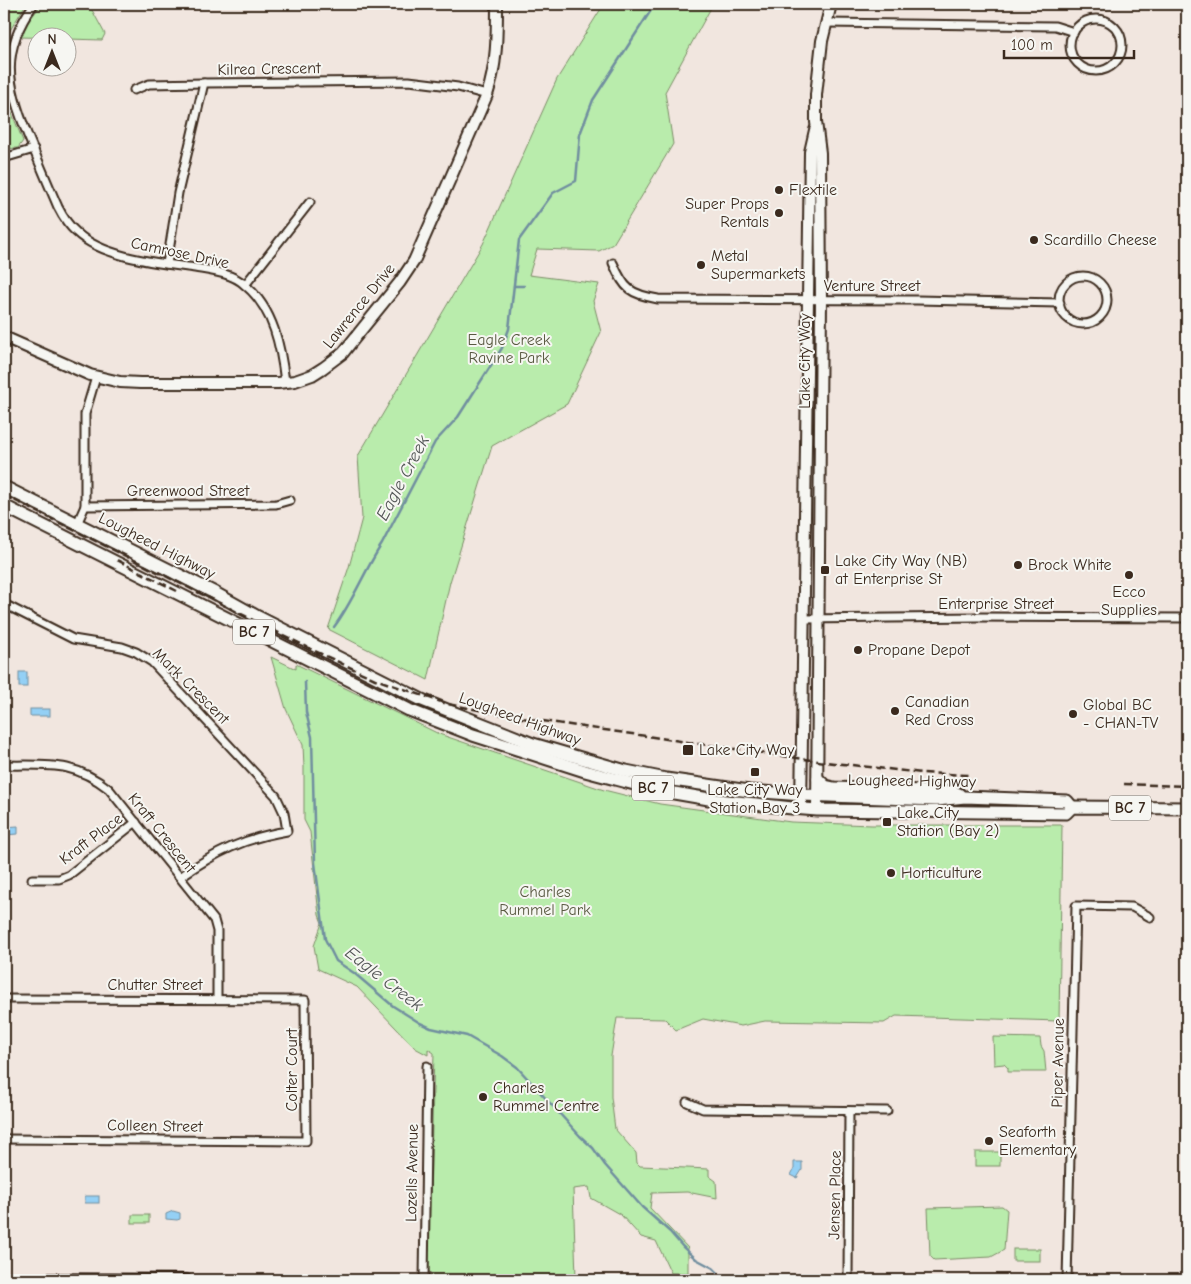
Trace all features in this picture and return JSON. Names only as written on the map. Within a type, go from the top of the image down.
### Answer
[{"type":"main road","name":"Lougheed Highway","points":[[4,487],[215,592],[258,617],[422,700],[533,744],[626,771],[749,791],[937,800],[964,797],[1067,801],[1072,807]]},
{"type":"main road","name":"Lougheed Highway","points":[[4,506],[409,710],[464,732],[585,771],[657,790],[708,799],[817,810],[1066,813],[1072,807],[1187,808]]},
{"type":"main road","points":[[818,779],[826,786],[834,788],[954,792],[964,797]]},
{"type":"street","name":"Camrose Drive","points":[[34,4],[16,32],[10,52],[9,81],[14,101],[34,150],[58,207],[67,222],[90,243],[125,256],[218,272],[245,285],[264,307],[273,326],[282,353],[286,382]]},
{"type":"street","name":"Lawrence Drive","points":[[4,337],[96,377],[129,383],[286,382],[312,375],[338,357],[407,272],[424,240],[487,95],[496,56],[497,4]]},
{"type":"street","name":"Lake City Way","points":[[817,810],[821,300],[820,153],[816,122],[816,95],[822,41],[831,4]]},
{"type":"street","points":[[1094,19],[1103,20],[1110,24],[1116,29],[1122,45],[1116,61],[1110,67],[1093,71],[1078,64],[1070,48],[1070,40],[1074,32],[1086,21],[1094,19]]},
{"type":"street","points":[[826,23],[1055,26],[1074,32]]},
{"type":"street","name":"Kilrea Crescent","points":[[167,264],[178,193],[204,83],[409,81],[458,87],[487,95]]},
{"type":"street","points":[[134,90],[150,84],[204,83]]},
{"type":"street","name":"Lake City Way","points":[[801,808],[810,152],[816,122]]},
{"type":"street","points":[[4,158],[34,150]]},
{"type":"street","points":[[245,285],[310,202]]},
{"type":"street","name":"Venture Street","points":[[613,263],[619,279],[628,290],[642,296],[658,299],[1060,303]]},
{"type":"street","points":[[1083,276],[1098,282],[1104,288],[1107,295],[1105,311],[1100,317],[1086,324],[1079,324],[1066,316],[1060,303],[1060,295],[1068,282],[1083,276]]},
{"type":"street","points":[[77,524],[85,506],[85,414],[96,377]]},
{"type":"street","name":"Greenwood Street","points":[[85,506],[276,504],[290,500]]},
{"type":"street","name":"Mark Crescent","points":[[4,604],[73,639],[122,647],[136,652],[152,662],[276,796],[284,813],[287,831],[241,842],[216,853],[180,877]]},
{"type":"street","name":"Enterprise Street","points":[[804,619],[819,617],[1187,618]]},
{"type":"street","name":"Kraft Crescent","points":[[4,765],[58,766],[75,769],[94,778],[109,789],[214,920],[217,931],[217,999]]},
{"type":"street","name":"Kraft Place","points":[[32,879],[59,879],[68,875],[136,822]]},
{"type":"street","name":"Piper Avenue","points":[[1067,1280],[1076,906],[1132,907],[1150,917]]},
{"type":"street","name":"Chutter Street","points":[[4,999],[305,1000]]},
{"type":"street","name":"Colter Court","points":[[305,1000],[306,1141]]},
{"type":"street","name":"Lozells Avenue","points":[[424,1280],[427,1066]]},
{"type":"street","points":[[687,1102],[703,1109],[887,1111]]},
{"type":"street","name":"Jensen Place","points":[[848,1280],[850,1111]]},
{"type":"street","name":"Colleen Street","points":[[4,1139],[306,1141]]},
{"type":"street","points":[[4,1279],[186,1280]]},
{"type":"green space","points":[[4,4],[26,4],[9,32],[4,53]]},
{"type":"green space","points":[[42,4],[75,4],[92,10],[105,34],[102,40],[78,39],[78,28],[28,28],[28,37],[19,37]]},
{"type":"green space","name":"Eagle Creek Ravine Park","points":[[604,4],[713,4],[665,92],[673,144],[613,244],[599,251],[537,249],[529,275],[599,284],[593,301],[601,332],[567,404],[492,446],[450,582],[428,680],[328,629],[349,567],[362,518],[358,456],[483,244],[557,79]]},
{"type":"green space","points":[[4,83],[7,101],[23,141],[18,148],[4,149]]},
{"type":"green space","name":"Charles Rummel Park","points":[[271,657],[296,669],[296,664],[439,734],[604,790],[660,804],[791,822],[872,825],[1062,825],[1059,1021],[896,1016],[884,1023],[765,1021],[741,1026],[703,1019],[676,1030],[665,1019],[617,1018],[611,1056],[611,1097],[615,1129],[636,1153],[637,1163],[640,1166],[709,1169],[709,1176],[716,1181],[717,1198],[687,1192],[652,1193],[650,1208],[688,1248],[688,1273],[671,1273],[656,1241],[641,1237],[621,1215],[591,1198],[589,1187],[573,1189],[576,1277],[517,1277],[498,1274],[460,1277],[433,1276],[428,1270],[434,1053],[428,1049],[428,1055],[415,1048],[357,987],[318,969],[314,946],[322,923],[319,915],[310,832],[304,820],[303,745],[286,709]]},
{"type":"green space","points":[[993,1037],[1040,1038],[1044,1051],[1046,1072],[1008,1072],[1008,1068],[1004,1064],[994,1065]]},
{"type":"green space","points":[[975,1152],[1000,1152],[1000,1166],[975,1166]]},
{"type":"green space","points":[[1002,1206],[1007,1210],[1004,1250],[991,1257],[934,1260],[930,1256],[928,1208]]},
{"type":"green space","points":[[132,1215],[149,1215],[149,1223],[132,1223]]},
{"type":"green space","points":[[1013,1249],[1040,1249],[1040,1261],[1013,1261]]},
{"type":"water","points":[[19,672],[27,672],[27,687],[19,687]]},
{"type":"water","points":[[30,709],[50,709],[50,716],[30,716]]},
{"type":"water","points":[[18,826],[18,834],[4,835],[4,827]]},
{"type":"water","points":[[794,1162],[802,1162],[802,1170],[797,1178],[791,1175],[794,1169]]},
{"type":"water","points":[[85,1196],[99,1196],[99,1203],[85,1203]]},
{"type":"water","points":[[173,1211],[180,1213],[180,1219],[166,1219],[166,1214]]},
{"type":"waterway","name":"Eagle Creek","points":[[334,627],[382,544],[435,442],[458,417],[502,348],[509,329],[519,240],[553,193],[576,181],[580,134],[593,100],[655,4]]},
{"type":"waterway","points":[[514,286],[524,286]]},
{"type":"waterway","name":"Eagle Creek","points":[[305,682],[306,712],[312,737],[315,863],[325,939],[336,961],[354,973],[393,1006],[420,1023],[431,1028],[467,1036],[517,1067],[593,1148],[605,1165],[642,1207],[696,1259],[713,1268],[718,1273]]},
{"type":"railway","points":[[4,495],[315,651],[375,679],[447,704],[515,717],[825,762],[922,773],[968,775]]},
{"type":"railway","points":[[117,560],[177,591]]},
{"type":"railway","points":[[1124,784],[1187,786]]},
{"type":"place","name":"Flextile","points":[[779,190]]},
{"type":"place","name":"Super Props Rentals","points":[[779,213]]},
{"type":"place","name":"Scardillo Cheese","points":[[1034,240]]},
{"type":"place","name":"Metal Supermarkets","points":[[701,265]]},
{"type":"place","name":"Brock White","points":[[1018,565]]},
{"type":"place","name":"Lake City Way (NB) at Enterprise St","points":[[825,570]]},
{"type":"place","name":"Ecco Supplies","points":[[1129,575]]},
{"type":"place","name":"Propane Depot","points":[[858,650]]},
{"type":"place","name":"Canadian Red Cross","points":[[895,711]]},
{"type":"place","name":"Global BC - CHAN-TV","points":[[1073,714]]},
{"type":"place","name":"Lake City Way","points":[[688,750]]},
{"type":"place","name":"Lake City Way Station Bay 3","points":[[755,772]]},
{"type":"place","name":"Lake City Station (Bay 2)","points":[[887,822]]},
{"type":"place","name":"Horticulture","points":[[891,873]]},
{"type":"place","name":"Charles Rummel Centre","points":[[483,1097]]},
{"type":"place","name":"Seaforth Elementary","points":[[989,1141]]}]
